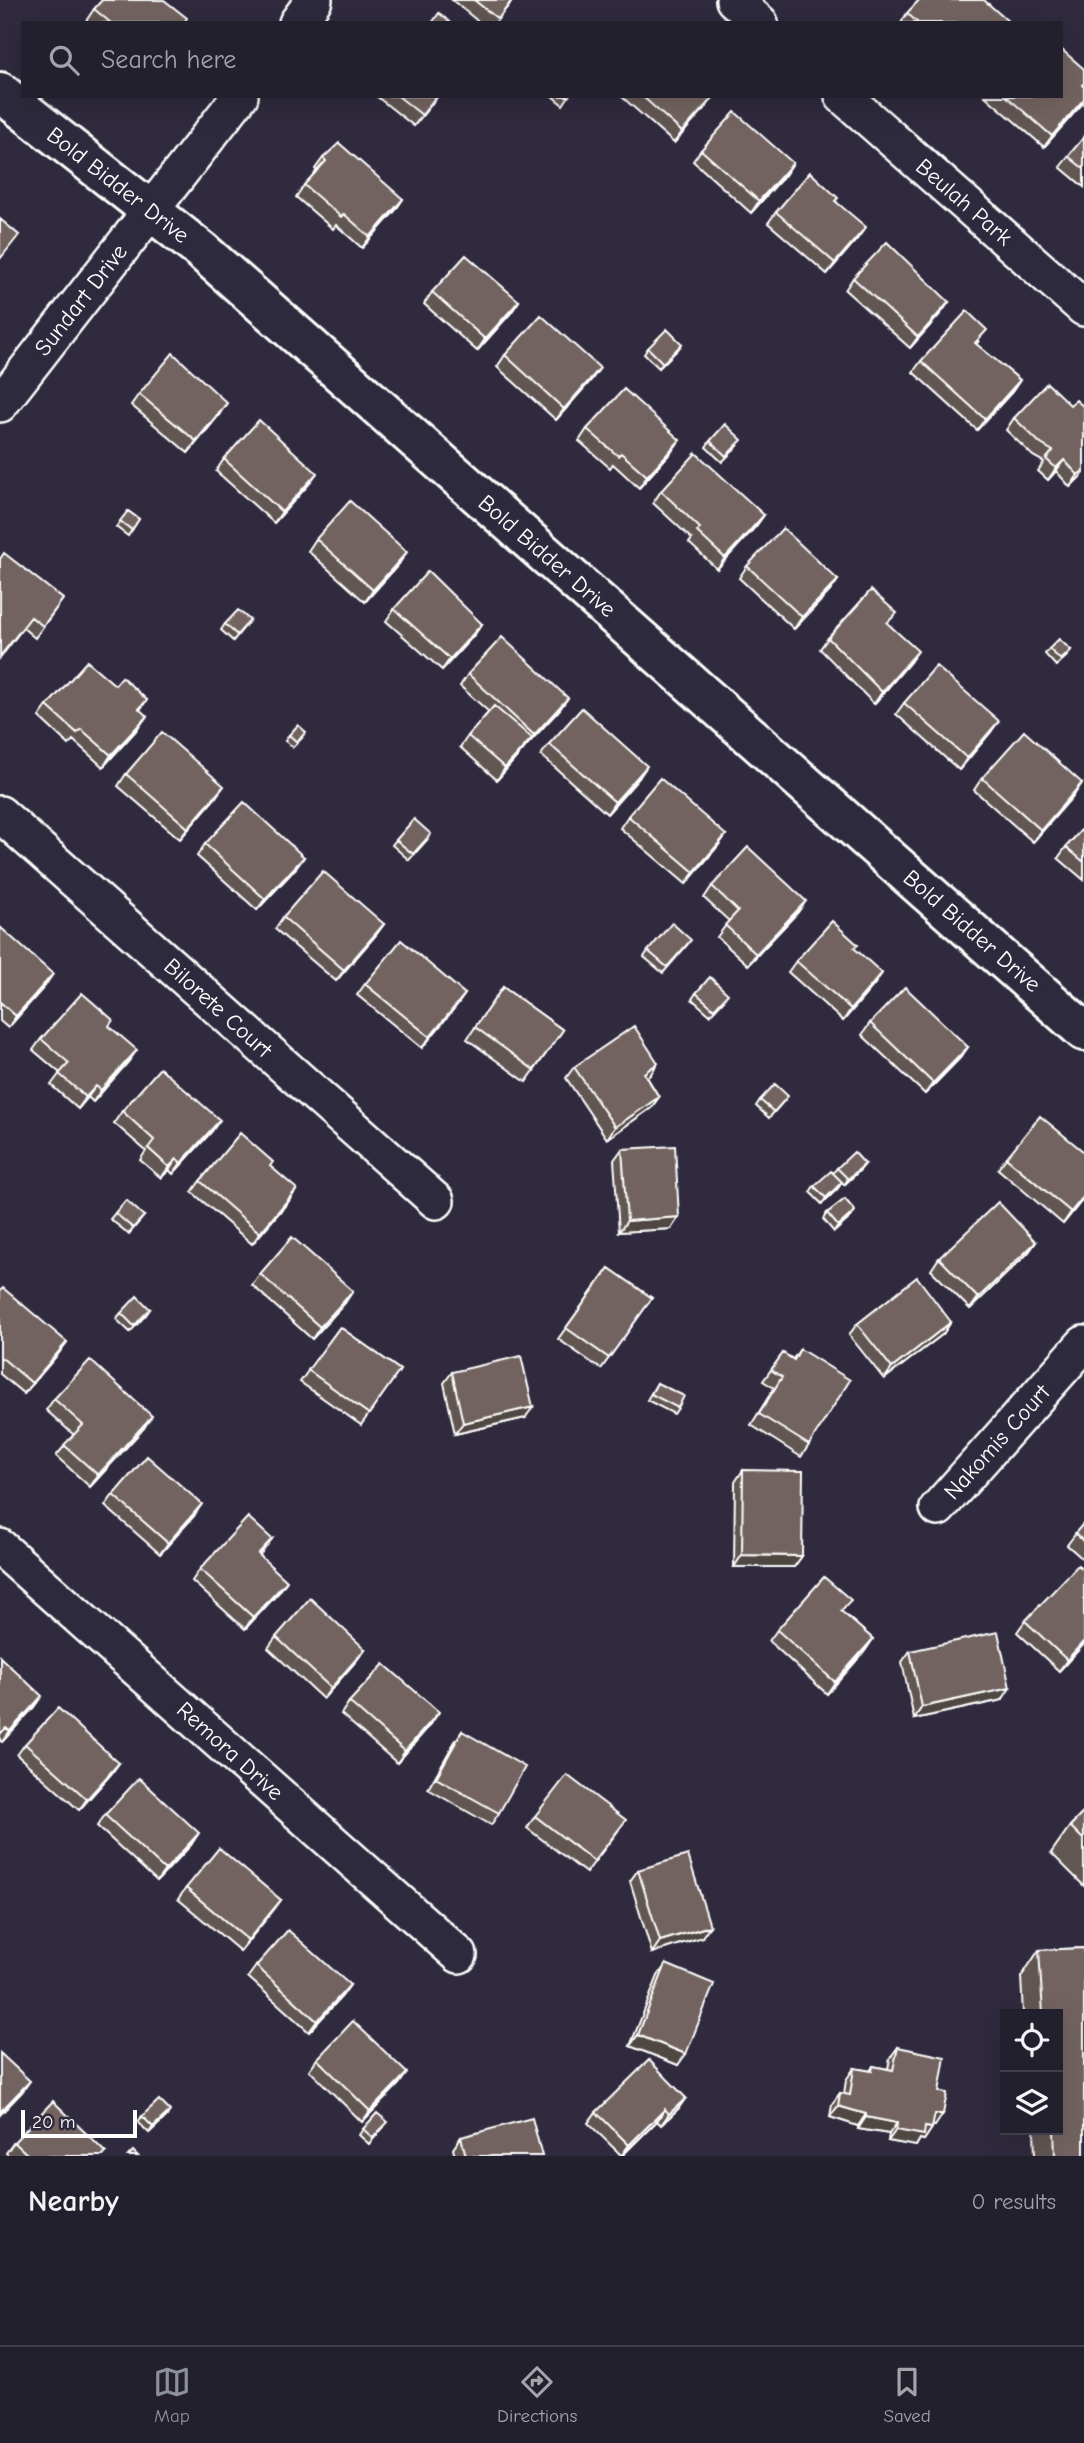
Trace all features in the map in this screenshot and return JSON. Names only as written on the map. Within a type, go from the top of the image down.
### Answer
[{"type":"street","points":[[298,21],[314,0]]},
{"type":"street","points":[[734,0],[758,21]]},
{"type":"street","name":"Bold Bidder Drive","points":[[0,92],[212,260],[1084,1031]]},
{"type":"street","name":"Sundart Drive","points":[[0,404],[238,98]]},
{"type":"street","name":"Beulah Park","points":[[845,98],[1084,308]]},
{"type":"street","name":"Bilorete Court","points":[[0,814],[436,1201]]},
{"type":"street","name":"Nakomis Court","points":[[938,1508],[1084,1344]]},
{"type":"street","name":"Remora Drive","points":[[0,1547],[459,1955]]},
{"type":"building","points":[[102,0],[164,0],[187,18],[185,21],[109,21],[94,9]]},
{"type":"building","points":[[474,0],[512,0],[498,19]]},
{"type":"building","points":[[919,0],[984,0],[1008,21],[916,21],[907,13]]},
{"type":"building","points":[[439,13],[449,21],[433,21]]},
{"type":"building","points":[[1063,51],[1084,69],[1084,99],[1052,136],[1008,98],[1063,98]]},
{"type":"building","points":[[401,98],[435,98],[422,115]]},
{"type":"building","points":[[644,98],[712,98],[682,132]]},
{"type":"building","points":[[735,112],[793,163],[759,201],[701,150]]},
{"type":"building","points":[[1084,137],[1084,169],[1068,156]]},
{"type":"building","points":[[339,143],[403,199],[370,237],[344,214],[341,217],[304,185],[326,161],[323,158]]},
{"type":"building","points":[[810,172],[838,198],[835,201],[866,227],[835,263],[776,212]]},
{"type":"building","points":[[0,219],[19,235],[0,259]]},
{"type":"building","points":[[887,242],[949,302],[918,337],[853,278]]},
{"type":"building","points":[[466,255],[519,301],[485,339],[432,292]]},
{"type":"building","points":[[967,311],[987,330],[975,343],[1020,380],[985,419],[921,361]]},
{"type":"building","points":[[541,315],[600,368],[564,409],[505,355]]},
{"type":"building","points":[[667,329],[682,344],[663,363],[648,348]]},
{"type":"building","points":[[173,353],[227,403],[196,441],[139,394]]},
{"type":"building","points":[[1047,383],[1070,405],[1076,400],[1084,407],[1084,470],[1078,475],[1064,460],[1056,468],[1046,459],[1053,451],[1041,444],[1014,418]]},
{"type":"building","points":[[624,389],[680,440],[647,476],[621,453],[618,456],[587,429]]},
{"type":"building","points":[[259,420],[317,473],[282,512],[224,459]]},
{"type":"building","points":[[725,424],[742,440],[726,456],[710,441]]},
{"type":"building","points":[[696,453],[764,515],[725,558],[697,532],[700,528],[661,491]]},
{"type":"building","points":[[350,501],[407,552],[373,590],[316,539]]},
{"type":"building","points":[[128,511],[139,519],[132,530],[120,521]]},
{"type":"building","points":[[783,528],[838,580],[802,617],[747,566]]},
{"type":"building","points":[[4,553],[63,599],[43,626],[31,617],[1,655],[0,559]]},
{"type":"building","points":[[428,571],[482,624],[450,659],[394,609]]},
{"type":"building","points":[[871,590],[897,613],[887,623],[918,651],[882,692],[828,638]]},
{"type":"building","points":[[238,610],[250,620],[237,635],[225,624]]},
{"type":"building","points":[[502,637],[568,698],[534,735],[468,674]]},
{"type":"building","points":[[1059,639],[1071,650],[1061,660],[1049,649]]},
{"type":"building","points":[[87,661],[115,685],[122,677],[147,700],[139,709],[147,716],[111,755],[81,729],[77,733],[47,706]]},
{"type":"building","points":[[936,666],[999,721],[967,758],[904,703]]},
{"type":"building","points":[[494,706],[532,738],[505,768],[468,736]]},
{"type":"building","points":[[582,708],[647,766],[615,802],[549,744]]},
{"type":"building","points":[[298,725],[306,732],[297,742],[289,735]]},
{"type":"building","points":[[1024,731],[1082,783],[1041,830],[982,778]]},
{"type":"building","points":[[162,732],[224,786],[188,828],[126,774]]},
{"type":"building","points":[[660,778],[726,835],[694,872],[628,816]]},
{"type":"building","points":[[244,802],[304,857],[265,899],[205,844]]},
{"type":"building","points":[[414,819],[431,834],[413,854],[396,840]]},
{"type":"building","points":[[1084,827],[1084,862],[1066,847]]},
{"type":"building","points":[[748,847],[806,901],[756,954],[725,925],[738,911],[712,886]]},
{"type":"building","points":[[323,871],[384,924],[344,970],[283,917]]},
{"type":"building","points":[[832,921],[858,945],[854,948],[882,973],[851,1009],[796,961]]},
{"type":"building","points":[[672,923],[691,940],[667,967],[648,951]]},
{"type":"building","points":[[0,927],[53,974],[16,1016],[0,1002]]},
{"type":"building","points":[[401,940],[465,994],[430,1037],[365,984]]},
{"type":"building","points":[[710,977],[728,994],[714,1009],[696,993]]},
{"type":"building","points":[[503,987],[563,1030],[534,1070],[475,1027]]},
{"type":"building","points":[[905,987],[968,1047],[933,1083],[870,1023]]},
{"type":"building","points":[[82,993],[113,1020],[109,1026],[137,1050],[101,1090],[96,1086],[86,1097],[59,1074],[69,1063],[41,1039]]},
{"type":"building","points":[[634,1026],[658,1063],[644,1073],[659,1097],[615,1127],[574,1067]]},
{"type":"building","points":[[160,1068],[220,1120],[181,1163],[177,1159],[169,1167],[148,1148],[154,1140],[122,1111]]},
{"type":"building","points":[[775,1084],[788,1096],[774,1112],[760,1100]]},
{"type":"building","points":[[1040,1116],[1084,1152],[1084,1196],[1071,1212],[1006,1158]]},
{"type":"building","points":[[240,1133],[273,1162],[270,1166],[297,1189],[260,1233],[200,1181]]},
{"type":"building","points":[[675,1146],[679,1217],[627,1221],[622,1149]]},
{"type":"building","points":[[854,1152],[865,1164],[848,1179],[837,1168]]},
{"type":"building","points":[[831,1171],[842,1182],[826,1198],[814,1186]]},
{"type":"building","points":[[845,1199],[855,1211],[838,1226],[827,1213]]},
{"type":"building","points":[[126,1200],[144,1216],[133,1228],[115,1213]]},
{"type":"building","points":[[998,1202],[1036,1242],[978,1298],[939,1258]]},
{"type":"building","points":[[292,1237],[353,1291],[320,1327],[260,1274]]},
{"type":"building","points":[[609,1268],[652,1298],[609,1358],[566,1328]]},
{"type":"building","points":[[917,1277],[951,1322],[892,1368],[857,1324]]},
{"type":"building","points":[[3,1288],[67,1342],[32,1383],[2,1358],[0,1361],[0,1291]]},
{"type":"building","points":[[137,1296],[150,1309],[134,1326],[121,1313]]},
{"type":"building","points":[[340,1327],[400,1370],[369,1414],[308,1370]]},
{"type":"building","points":[[800,1349],[850,1380],[809,1445],[759,1414],[782,1377],[771,1370],[783,1353],[794,1360]]},
{"type":"building","points":[[521,1356],[533,1407],[463,1423],[452,1372]]},
{"type":"building","points":[[90,1360],[152,1416],[98,1475],[64,1445],[83,1425],[54,1399]]},
{"type":"building","points":[[657,1383],[684,1396],[678,1408],[651,1394]]},
{"type":"building","points":[[147,1456],[202,1504],[168,1543],[113,1495]]},
{"type":"building","points":[[743,1470],[803,1471],[802,1556],[742,1555]]},
{"type":"building","points":[[248,1517],[272,1539],[258,1554],[287,1581],[253,1617],[200,1569]]},
{"type":"building","points":[[1084,1523],[1084,1542],[1075,1533]]},
{"type":"building","points":[[1078,1565],[1084,1570],[1084,1641],[1067,1660],[1025,1621]]},
{"type":"building","points":[[824,1577],[851,1600],[841,1611],[873,1639],[835,1682],[777,1630]]},
{"type":"building","points":[[310,1598],[365,1649],[331,1688],[276,1637]]},
{"type":"building","points":[[998,1632],[1010,1688],[922,1707],[910,1651]]},
{"type":"building","points":[[0,1657],[42,1696],[10,1731],[6,1728],[0,1734]]},
{"type":"building","points":[[384,1664],[439,1712],[405,1751],[349,1702]]},
{"type":"building","points":[[58,1708],[119,1763],[87,1799],[25,1744]]},
{"type":"building","points":[[462,1731],[525,1767],[499,1813],[436,1778]]},
{"type":"building","points":[[567,1775],[626,1820],[594,1861],[535,1816]]},
{"type":"building","points":[[139,1778],[199,1833],[165,1870],[105,1815]]},
{"type":"building","points":[[1084,1812],[1084,1840],[1070,1826]]},
{"type":"building","points":[[219,1848],[281,1900],[248,1940],[186,1888]]},
{"type":"building","points":[[688,1855],[710,1926],[660,1941],[638,1870]]},
{"type":"building","points":[[288,1930],[350,1985],[317,2021],[256,1966]]},
{"type":"building","points":[[1084,1948],[1084,2156],[1055,2156],[1054,2135],[1063,2135],[1063,2009],[1043,2009],[1039,1950]]},
{"type":"building","points":[[666,1964],[714,1984],[686,2054],[638,2035]]},
{"type":"building","points":[[353,2021],[407,2073],[370,2111],[317,2059]]},
{"type":"building","points":[[898,2047],[945,2057],[939,2092],[947,2093],[943,2114],[935,2114],[932,2128],[925,2127],[924,2135],[896,2130],[897,2123],[866,2117],[866,2114],[838,2106],[840,2093],[850,2095],[854,2068],[872,2071],[873,2066],[893,2070]]},
{"type":"building","points":[[0,2053],[30,2081],[0,2112]]},
{"type":"building","points":[[649,2060],[686,2098],[669,2114],[665,2109],[629,2145],[596,2112]]},
{"type":"building","points":[[159,2100],[170,2111],[153,2127],[142,2116]]},
{"type":"building","points":[[53,2101],[106,2153],[103,2156],[29,2156],[14,2142]]},
{"type":"building","points":[[377,2113],[388,2122],[373,2138],[363,2129]]},
{"type":"building","points":[[532,2118],[542,2156],[466,2156],[461,2137]]}]
